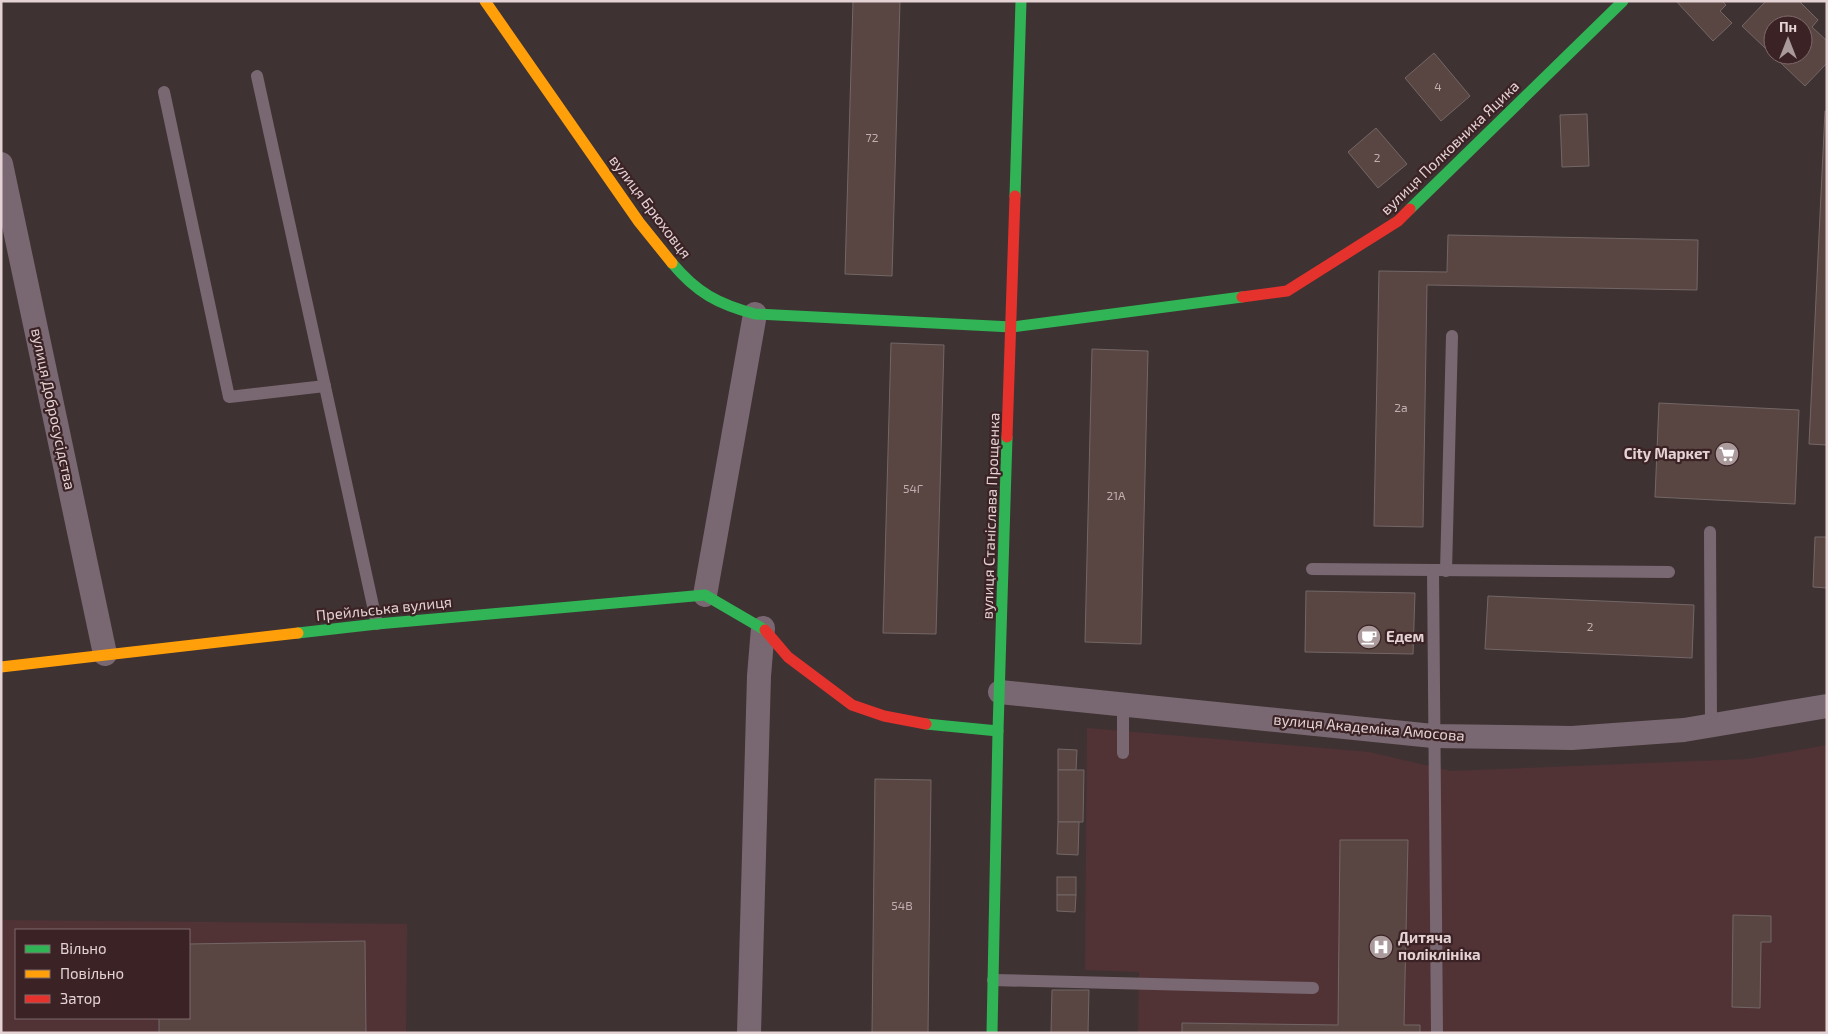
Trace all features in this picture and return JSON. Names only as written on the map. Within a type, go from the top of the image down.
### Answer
[{"type":"street","name":"вулиця Брюховця","points":[[485,1],[639,222],[678,270],[705,295],[729,307],[755,314],[1012,327]]},
{"type":"street","name":"вулиця Станіслава Прощенка","points":[[992,1033],[998,731],[1021,1]]},
{"type":"street","name":"вулиця Полковника Яцика","points":[[1012,327],[1287,291],[1398,221],[1623,1]]},
{"type":"street","name":"вулиця Добросусідства","points":[[1,164],[106,654]]},
{"type":"street","points":[[755,314],[705,595],[764,628],[788,657],[820,683],[852,705],[884,716],[940,726],[998,731]]},
{"type":"street","name":"Прейльська вулиця","points":[[1,667],[377,624],[705,595]]},
{"type":"street","points":[[748,1033],[759,686],[764,628]]},
{"type":"street","name":"вулиця Академіка Амосова","points":[[1000,692],[1433,736],[1572,738],[1684,730],[1827,706]]},
{"type":"lane","points":[[257,76],[377,624]]},
{"type":"lane","points":[[164,92],[229,397],[325,386]]},
{"type":"lane","points":[[1446,571],[1452,336]]},
{"type":"lane","points":[[1710,532],[1711,725]]},
{"type":"lane","points":[[1312,569],[1669,572]]},
{"type":"lane","points":[[1433,570],[1437,1033]]},
{"type":"lane","points":[[1122,754],[1123,705]]},
{"type":"lane","points":[[993,980],[1313,988]]},
{"type":"shaded area","points":[[1087,728],[1369,752],[1451,771],[1748,759],[1827,745],[1827,1033],[1138,1033],[1139,972],[1085,970]]},
{"type":"shaded area","points":[[1,920],[407,924],[406,1033],[1,1033]]},
{"type":"building","points":[[853,1],[900,1],[892,276],[845,274]]},
{"type":"building","points":[[1676,1],[1722,1],[1726,5],[1720,11],[1732,23],[1713,41]]},
{"type":"building","points":[[1766,1],[1799,1],[1813,15],[1763,15],[1763,46],[1742,26]]},
{"type":"building","points":[[1813,15],[1818,20],[1813,26]]},
{"type":"building","points":[[1813,28],[1827,41],[1827,63],[1805,86],[1783,65],[1813,65]]},
{"type":"building","points":[[1434,53],[1470,96],[1441,121],[1405,78]]},
{"type":"building","points":[[1825,111],[1827,111],[1827,445],[1809,444]]},
{"type":"building","points":[[1587,114],[1589,166],[1562,167],[1560,115]]},
{"type":"building","points":[[1376,128],[1407,164],[1378,188],[1348,152]]},
{"type":"building","points":[[1448,235],[1698,240],[1697,290],[1427,285],[1423,527],[1374,526],[1379,271],[1447,272]]},
{"type":"building","points":[[891,343],[944,345],[936,634],[883,633]]},
{"type":"building","points":[[1092,349],[1148,351],[1141,644],[1085,642]]},
{"type":"building","name":"City Маркет","points":[[1659,403],[1799,410],[1795,504],[1655,497]]},
{"type":"building","points":[[1815,537],[1827,537],[1827,588],[1813,587]]},
{"type":"building","points":[[1306,591],[1415,593],[1413,654],[1305,652]]},
{"type":"building","points":[[1488,596],[1694,605],[1692,658],[1485,649]]},
{"type":"building","points":[[1058,749],[1077,750],[1076,770],[1058,770]]},
{"type":"building","points":[[1058,770],[1084,770],[1083,822],[1058,822]]},
{"type":"building","points":[[875,779],[931,780],[928,1033],[872,1033]]},
{"type":"building","points":[[1058,822],[1079,822],[1078,855],[1057,854]]},
{"type":"building","points":[[1340,840],[1408,840],[1404,1025],[1420,1025],[1420,1033],[1182,1033],[1182,1023],[1338,1025]]},
{"type":"building","points":[[1057,877],[1076,877],[1076,895],[1057,895]]},
{"type":"building","points":[[1057,895],[1076,895],[1075,912],[1057,911]]},
{"type":"building","points":[[1733,915],[1771,916],[1771,942],[1761,942],[1760,1008],[1732,1007]]},
{"type":"building","points":[[365,941],[366,1033],[159,1033],[159,1019],[190,1019],[190,944]]},
{"type":"building","points":[[1052,990],[1089,990],[1088,1033],[1051,1033]]},
{"type":"traffic: fast","points":[[1015,196],[1021,1]]},
{"type":"traffic: fast","points":[[1410,209],[1623,1]]},
{"type":"traffic: fast","points":[[672,263],[699,290],[730,306],[755,314],[1012,327],[1242,297]]},
{"type":"traffic: fast","points":[[992,1033],[998,731],[1007,437]]},
{"type":"traffic: fast","points":[[298,633],[377,624],[705,595],[765,630]]},
{"type":"traffic: fast","points":[[926,724],[998,731]]},
{"type":"traffic: slow","points":[[485,1],[639,222],[672,263]]},
{"type":"traffic: slow","points":[[1,667],[298,633]]},
{"type":"traffic: jam","points":[[1007,437],[1015,196]]},
{"type":"traffic: jam","points":[[1242,297],[1287,291],[1398,221],[1410,209]]},
{"type":"traffic: jam","points":[[765,630],[788,657],[852,705],[884,716],[926,724]]},
{"type":"place","name":"City Маркет","points":[[1727,454]]},
{"type":"place","name":"Едем","points":[[1369,637]]},
{"type":"place","name":"Дитяча поліклініка","points":[[1381,947]]}]
